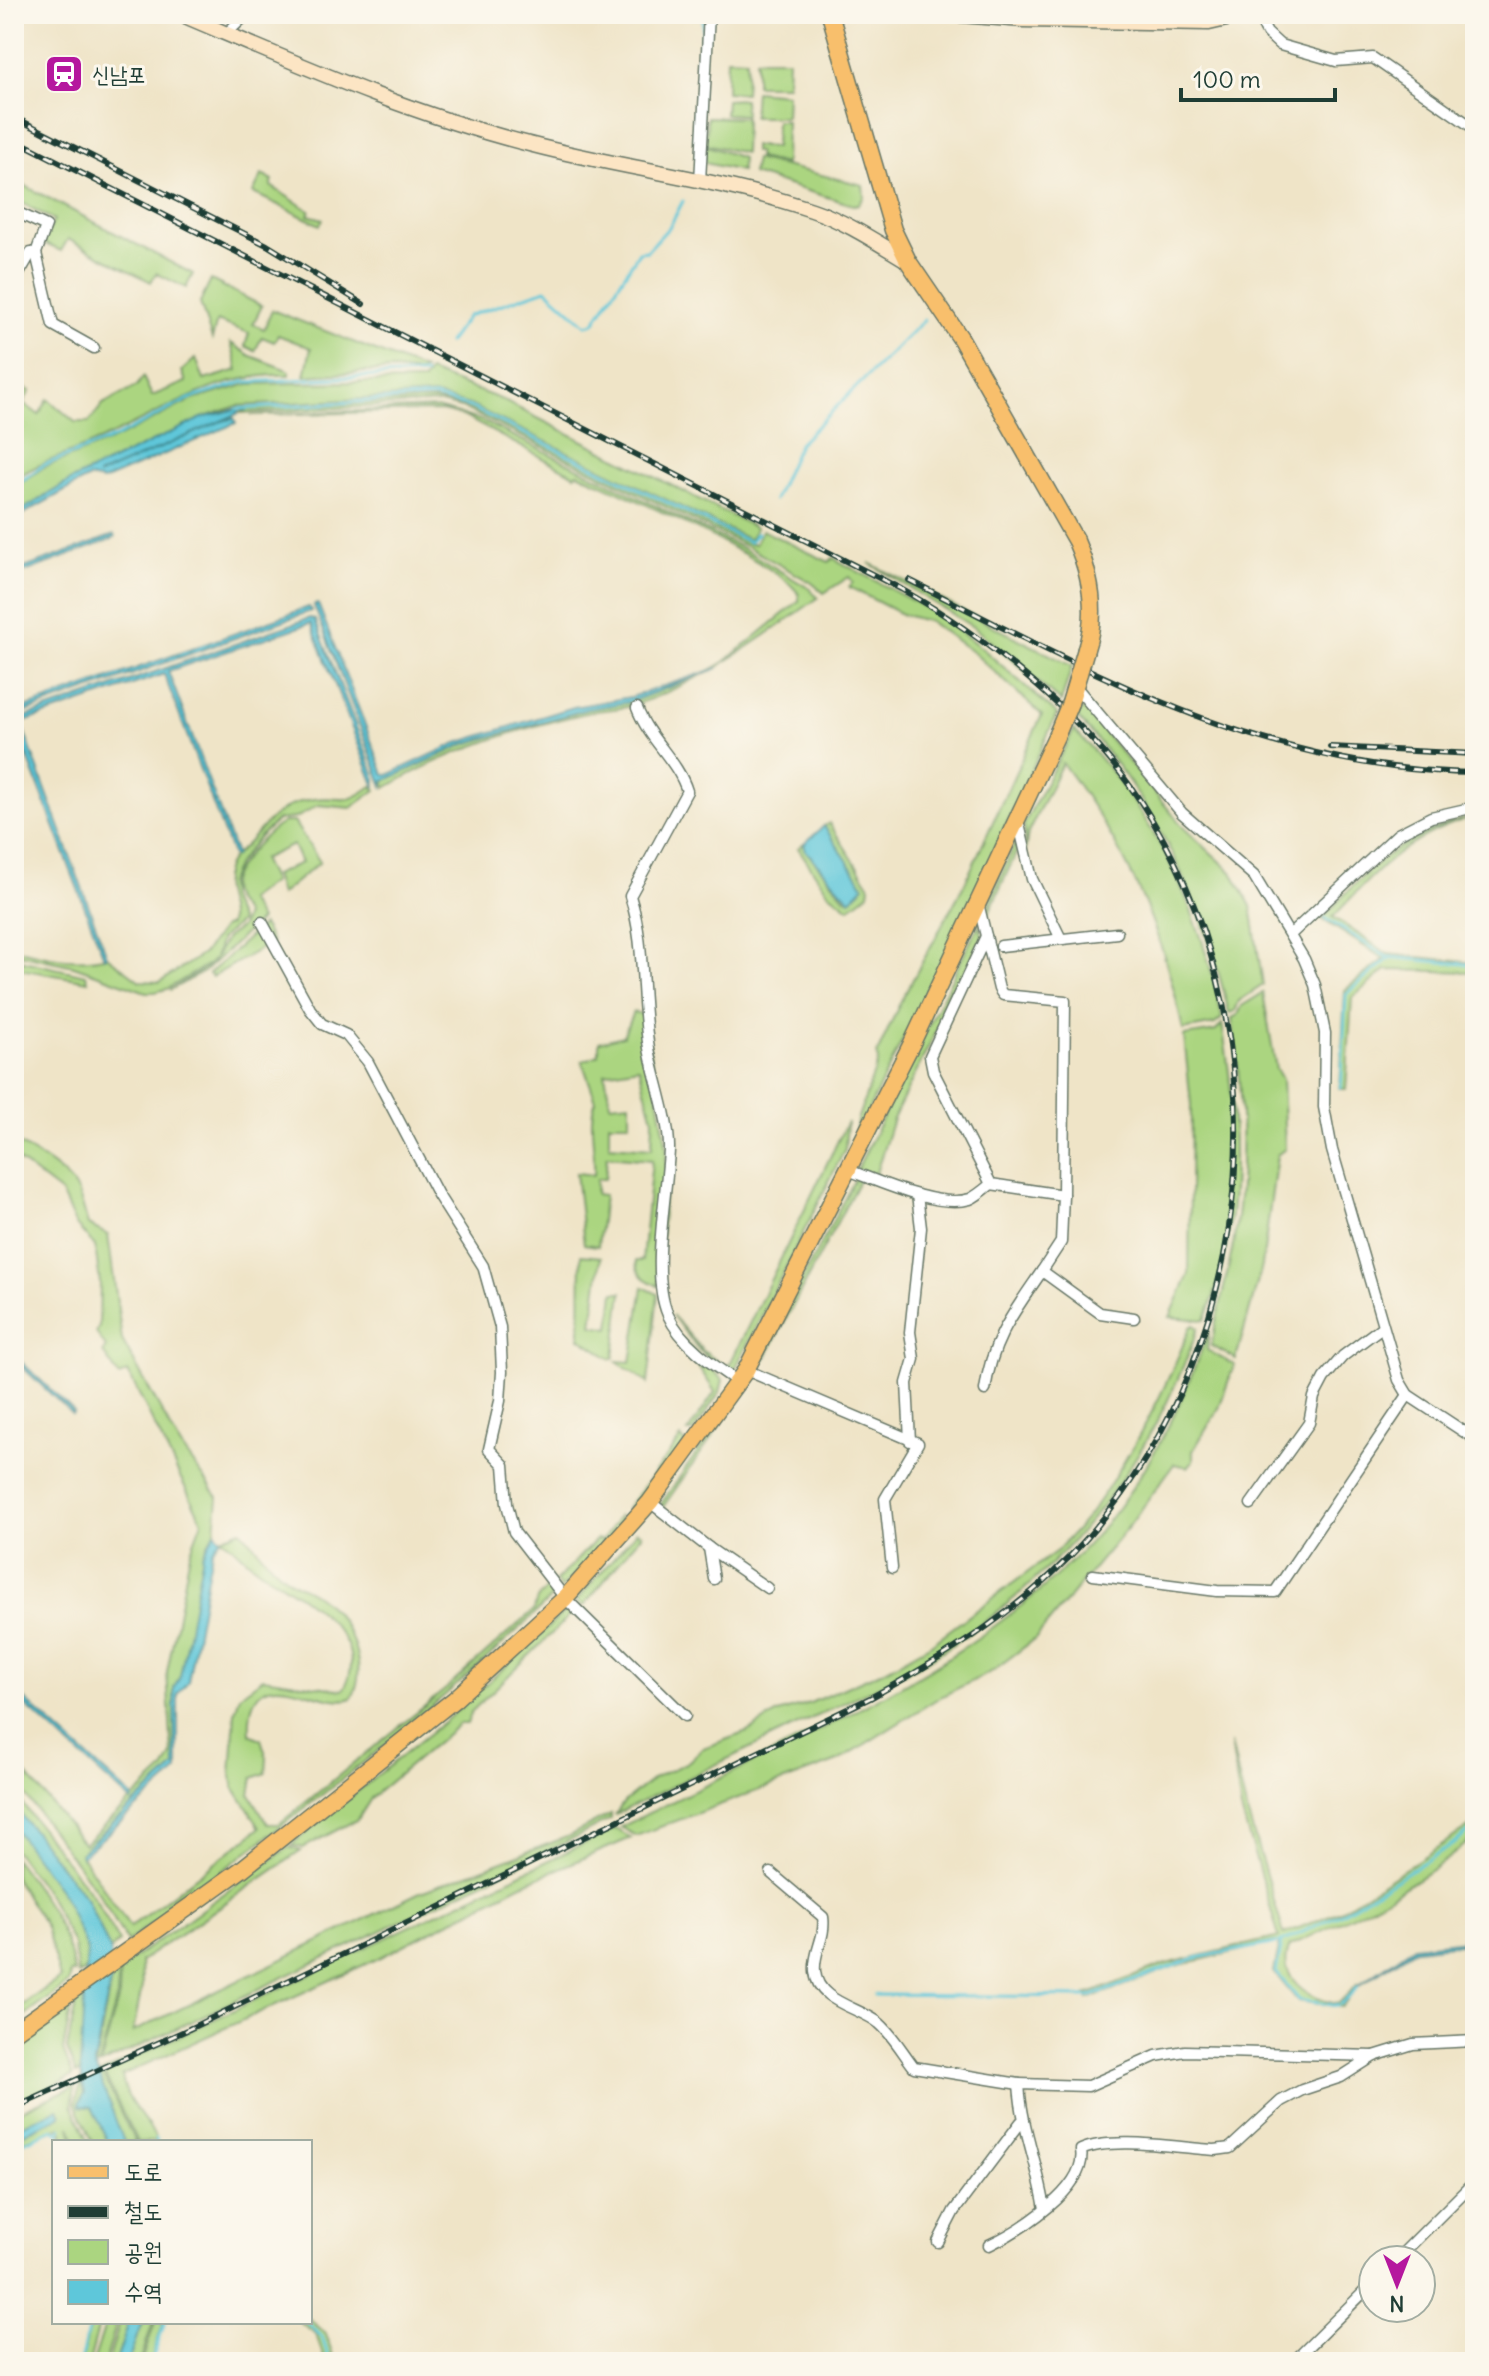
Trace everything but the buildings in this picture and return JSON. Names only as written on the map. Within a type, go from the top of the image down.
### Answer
[{"type":"main road","points":[[180,14],[449,122],[534,146],[700,181],[814,211],[908,261]]},
{"type":"main road","points":[[14,2032],[242,1869],[455,1699],[565,1598],[650,1502],[742,1376],[848,1170],[978,903],[1070,703],[1091,622],[1090,585],[1076,541],[961,339],[908,261],[893,230],[830,14]]},
{"type":"main road","points":[[948,14],[1209,23],[1248,14]]},
{"type":"street","points":[[226,34],[247,14]]},
{"type":"street","points":[[700,181],[709,14]]},
{"type":"street","points":[[1257,14],[1267,33],[1280,45],[1336,61],[1373,58],[1475,129]]},
{"type":"street","points":[[14,211],[46,226],[36,253],[53,325],[94,348]]},
{"type":"street","points":[[14,282],[31,253],[36,253]]},
{"type":"street","points":[[1078,680],[1182,813],[1254,876],[1291,934],[1315,985],[1321,1009],[1326,1057],[1326,1125],[1399,1380],[1408,1395],[1475,1439]]},
{"type":"street","points":[[637,708],[646,731],[684,779],[687,791],[630,896],[639,925],[648,1045],[669,1147],[663,1191],[661,1290],[668,1316],[701,1357],[742,1376],[918,1443],[885,1499],[892,1568]]},
{"type":"street","points":[[1291,934],[1398,834],[1431,817],[1475,807]]},
{"type":"street","points":[[1018,818],[1032,879],[1061,939]]},
{"type":"street","points":[[978,903],[1003,995],[1065,1001],[1061,1242],[998,1337],[989,1358],[985,1390]]},
{"type":"street","points":[[262,922],[310,1009],[322,1024],[346,1035],[368,1062],[438,1195],[483,1266],[500,1327],[502,1372],[500,1401],[489,1449],[504,1465],[507,1504],[514,1532],[565,1598],[685,1716]]},
{"type":"street","points":[[1001,946],[1117,933]]},
{"type":"street","points":[[986,936],[930,1056],[933,1071],[991,1184]]},
{"type":"street","points":[[848,1170],[917,1195],[970,1199],[991,1184],[1063,1195]]},
{"type":"street","points":[[910,1441],[907,1383],[914,1359],[910,1332],[921,1228],[917,1195]]},
{"type":"street","points":[[1042,1271],[1100,1313],[1134,1318]]},
{"type":"street","points":[[1251,1504],[1309,1423],[1314,1397],[1324,1378],[1343,1356],[1382,1327]]},
{"type":"street","points":[[1093,1575],[1217,1591],[1275,1592],[1408,1395]]},
{"type":"street","points":[[650,1502],[767,1588]]},
{"type":"street","points":[[709,1548],[714,1579]]},
{"type":"street","points":[[771,1873],[823,1917],[824,1939],[815,1971],[819,1986],[826,1994],[878,2022],[914,2067],[1019,2084],[1088,2086],[1156,2056],[1185,2051],[1374,2056]]},
{"type":"street","points":[[989,2245],[1058,2200],[1080,2171],[1081,2150],[1104,2145],[1230,2148],[1281,2101],[1302,2090],[1341,2077],[1374,2056],[1413,2044],[1475,2041]]},
{"type":"street","points":[[1019,2084],[1021,2122],[1039,2171],[1045,2209]]},
{"type":"street","points":[[938,2242],[954,2211],[1021,2122]]},
{"type":"street","points":[[1412,2244],[1475,2181]]},
{"type":"street","points":[[1300,2359],[1357,2300]]},
{"type":"green space","points":[[727,58],[747,59],[745,93],[726,92]]},
{"type":"green space","points":[[756,59],[788,59],[787,85],[756,85]]},
{"type":"green space","points":[[755,91],[787,94],[786,117],[753,117]]},
{"type":"green space","points":[[744,99],[745,115],[725,114],[726,100]]},
{"type":"green space","points":[[707,117],[745,118],[744,153],[706,144]]},
{"type":"green space","points":[[776,121],[786,121],[785,164],[758,158],[758,152],[753,152],[753,146],[775,147]]},
{"type":"green space","points":[[705,145],[742,158],[741,171],[705,163]]},
{"type":"green space","points":[[755,159],[863,185],[864,197],[859,204],[853,205],[752,174]]},
{"type":"green space","points":[[262,175],[273,181],[271,186],[310,211],[308,215],[323,219],[320,225],[253,193]]},
{"type":"green space","points":[[14,180],[193,274],[186,288],[156,273],[151,282],[68,239],[61,251],[43,243],[54,220],[14,199]]},
{"type":"green space","points":[[211,280],[262,306],[253,324],[264,329],[272,310],[424,370],[420,373],[394,370],[305,376],[311,348],[278,335],[274,342],[262,337],[255,351],[245,346],[249,333],[217,321],[212,339],[200,303]]},
{"type":"green space","points":[[231,343],[251,356],[290,371],[290,375],[262,376],[210,389],[14,479],[15,397],[19,385],[30,391],[23,403],[39,415],[48,399],[75,422],[89,422],[103,404],[137,386],[143,377],[152,396],[186,382],[182,371],[196,358],[204,380],[238,370]]},
{"type":"green space","points":[[429,372],[500,399],[756,528],[750,540],[470,405],[433,395],[237,406],[202,418],[72,480],[14,515],[14,488],[44,467],[115,439],[189,401],[248,384],[423,381]]},
{"type":"green space","points":[[435,400],[469,408],[750,544],[755,544],[762,530],[829,562],[833,558],[937,614],[983,649],[1057,714],[979,885],[855,1137],[857,1120],[878,1062],[877,1054],[900,1003],[963,887],[1042,715],[975,654],[930,622],[901,614],[849,587],[853,582],[849,577],[824,593],[812,583],[744,545],[465,409],[440,403],[239,413],[248,409]]},
{"type":"green space","points":[[437,408],[480,420],[742,548],[810,589],[818,598],[725,662],[799,601],[799,595],[787,582],[733,548],[578,473],[575,475],[463,416],[441,411],[251,415]]},
{"type":"green space","points":[[869,563],[1072,666],[1061,702],[976,629]]},
{"type":"green space","points":[[702,675],[633,705],[560,719],[508,734],[433,763],[386,788],[384,781],[465,744],[587,709],[630,702]]},
{"type":"green space","points":[[1081,710],[1086,710],[1184,828],[1232,872],[1251,906],[1263,985],[1239,1001],[1235,1011],[1229,1013],[1205,931],[1173,855],[1130,783],[1077,717]]},
{"type":"green space","points":[[1074,730],[1127,792],[1169,862],[1187,900],[1213,978],[1222,1018],[1215,1024],[1183,1030],[1164,956],[1139,889],[1105,826],[1062,763],[1028,833],[1025,851],[1024,824]]},
{"type":"green space","points":[[372,786],[376,790],[351,808],[318,805],[296,818],[278,820],[260,836],[237,864],[228,883],[229,898],[240,922],[221,938],[215,958],[209,964],[167,989],[146,992],[74,966],[14,953],[14,948],[60,958],[107,956],[140,981],[160,982],[204,953],[223,927],[229,925],[224,894],[227,866],[270,820],[294,804],[324,798],[349,799]]},
{"type":"green space","points":[[1475,816],[1431,833],[1396,855],[1333,917],[1388,954],[1475,963],[1475,972],[1386,970],[1352,998],[1346,1089],[1340,1089],[1345,990],[1384,959],[1322,919],[1356,883],[1390,854],[1428,832],[1450,823]]},
{"type":"green space","points":[[284,822],[294,822],[320,862],[280,895],[274,875],[301,863],[293,845],[262,859],[273,882],[248,900],[260,920],[204,972],[170,990],[212,964],[226,938],[241,927],[245,915],[231,894],[232,878],[252,850]]},
{"type":"green space","points":[[829,823],[870,886],[869,893],[849,908],[828,892],[798,848],[804,844],[806,851],[846,899],[864,886],[824,826]]},
{"type":"green space","points":[[1016,840],[1017,851],[987,917],[985,914]]},
{"type":"green space","points":[[979,924],[983,936],[893,1119],[875,1176],[856,1171]]},
{"type":"green space","points":[[262,925],[272,942],[212,977],[209,974]]},
{"type":"green space","points":[[14,959],[86,975],[88,981],[14,968]]},
{"type":"green space","points":[[1263,993],[1276,1069],[1282,1079],[1285,1149],[1277,1155],[1262,1266],[1236,1359],[1211,1346],[1232,1252],[1242,1156],[1239,1073],[1232,1018],[1238,1015],[1242,1006]]},
{"type":"green space","points":[[633,1012],[643,1014],[667,1147],[658,1286],[640,1274],[636,1266],[636,1261],[642,1261],[652,1160],[607,1156],[605,1179],[597,1179],[596,1194],[604,1195],[598,1246],[584,1244],[576,1173],[594,1175],[592,1116],[596,1101],[582,1061],[599,1055],[599,1042],[623,1036]],"holes":[[[639,1067],[653,1119],[652,1148],[609,1145],[609,1123],[630,1123],[630,1102],[610,1104],[605,1073]]]},
{"type":"green space","points":[[1222,1024],[1234,1135],[1234,1173],[1226,1249],[1205,1320],[1170,1317],[1189,1274],[1191,1104],[1184,1036],[1216,1031]]},
{"type":"green space","points":[[847,1122],[845,1149],[734,1371],[724,1369],[699,1349],[672,1315],[703,1351],[725,1366],[730,1364]]},
{"type":"green space","points":[[14,1141],[70,1181],[81,1201],[88,1225],[108,1235],[122,1340],[180,1445],[218,1497],[215,1532],[207,1545],[180,1677],[174,1688],[175,1767],[80,1853],[130,1927],[260,1828],[234,1787],[231,1776],[235,1712],[240,1695],[263,1678],[343,1690],[351,1670],[349,1651],[341,1634],[327,1618],[221,1538],[241,1530],[278,1571],[327,1604],[346,1628],[357,1655],[357,1684],[352,1698],[339,1700],[272,1687],[259,1693],[252,1708],[250,1734],[261,1739],[267,1758],[266,1773],[253,1778],[250,1794],[268,1824],[279,1824],[447,1688],[534,1610],[537,1599],[552,1584],[557,1592],[402,1731],[127,1942],[99,1894],[14,1780],[14,1759],[84,1844],[164,1770],[172,1755],[167,1672],[190,1553],[202,1521],[128,1372],[119,1376],[103,1353],[106,1347],[96,1333],[99,1326],[100,1283],[95,1246],[75,1224],[61,1193],[14,1157]]},
{"type":"green space","points":[[856,1177],[860,1179],[759,1370],[755,1368]]},
{"type":"green space","points":[[581,1255],[601,1257],[592,1325],[610,1328],[614,1292],[622,1292],[614,1357],[611,1359],[580,1338]]},
{"type":"green space","points":[[643,1287],[658,1294],[648,1383],[616,1361],[631,1362]]},
{"type":"green space","points":[[1194,1325],[1198,1328],[1178,1379],[1154,1427],[1126,1472],[1095,1515],[1022,1592],[980,1625],[909,1671],[615,1815],[624,1802],[654,1778],[688,1762],[703,1748],[747,1732],[778,1713],[810,1703],[885,1670],[931,1644],[1058,1550],[1090,1514],[1122,1466],[1160,1397],[1190,1327]]},
{"type":"green space","points":[[1209,1330],[1207,1350],[1234,1365],[1219,1408],[1193,1451],[1193,1461],[1188,1467],[1174,1464],[1130,1525],[1035,1639],[991,1672],[940,1697],[838,1761],[636,1836],[621,1827],[889,1693],[954,1654],[1015,1610],[1071,1562],[1133,1487],[1170,1422]]},
{"type":"green space","points":[[678,1335],[723,1380],[720,1392],[693,1432],[688,1432],[715,1392]]},
{"type":"green space","points":[[751,1376],[754,1377],[663,1507],[660,1505]]},
{"type":"green space","points":[[681,1438],[686,1443],[637,1509],[627,1508]]},
{"type":"green space","points":[[619,1516],[624,1523],[561,1589],[556,1581],[597,1539],[602,1541]]},
{"type":"green space","points":[[637,1531],[642,1534],[583,1607],[576,1601]]},
{"type":"green space","points":[[570,1607],[574,1612],[471,1712],[467,1724],[459,1724],[372,1797],[358,1819],[303,1848],[291,1845],[451,1716]]},
{"type":"green space","points":[[1231,1743],[1246,1809],[1284,1934],[1340,1911],[1475,1823],[1475,1836],[1410,1884],[1363,1911],[1290,1946],[1287,1968],[1291,1977],[1317,1998],[1338,2004],[1358,1984],[1342,2007],[1298,2001],[1274,1972],[1280,1943],[1275,1942],[1175,1966],[1088,1999],[1086,1995],[1166,1964],[1279,1937],[1241,1810]]},
{"type":"green space","points":[[14,1793],[95,1899],[119,1942],[110,1950],[87,1900],[14,1806]]},
{"type":"green space","points":[[611,1814],[611,1819],[566,1842],[100,2065],[119,1996],[120,1968],[289,1847],[301,1851],[141,1961],[142,1987],[133,2032],[418,1893],[567,1837]]},
{"type":"green space","points":[[14,1828],[52,1875],[74,1911],[87,1949],[88,1969],[78,1975],[74,1946],[48,1895],[14,1849]]},
{"type":"green space","points":[[615,1829],[631,1838],[520,1885],[379,1958],[122,2075],[128,2096],[156,2140],[136,2140],[103,2072]]},
{"type":"green space","points":[[14,1858],[59,1926],[74,1973],[70,1973],[68,1984],[14,2023],[14,2011],[60,1978],[46,1927],[14,1877]]},
{"type":"green space","points":[[119,1970],[117,1997],[99,2065],[95,2067],[112,1974]]},
{"type":"green space","points":[[85,1995],[81,2072],[76,2074],[67,2049],[77,2000]]},
{"type":"green space","points":[[72,2004],[63,2050],[73,2076],[14,2104],[14,2046]]},
{"type":"green space","points":[[102,2073],[134,2140],[123,2140],[97,2075]]},
{"type":"green space","points":[[82,2082],[85,2094],[80,2106],[92,2107],[107,2140],[92,2140],[75,2103]]},
{"type":"green space","points":[[75,2086],[72,2105],[88,2140],[76,2140],[70,2126],[74,2140],[65,2140],[61,2127],[14,2144],[14,2138],[61,2116],[58,2109],[14,2128],[14,2114]]},
{"type":"green space","points":[[312,2321],[326,2334],[335,2362],[325,2362],[316,2334],[303,2324],[312,2324]]},
{"type":"green space","points":[[90,2324],[99,2324],[89,2362],[81,2362]]},
{"type":"green space","points":[[105,2324],[116,2324],[105,2362],[93,2362]]},
{"type":"green space","points":[[119,2324],[128,2324],[116,2362],[108,2362]]},
{"type":"green space","points":[[141,2324],[152,2324],[140,2362],[128,2362]]},
{"type":"green space","points":[[154,2324],[163,2324],[150,2362],[142,2362]]},
{"type":"water","points":[[237,409],[239,413],[97,476],[219,422],[234,418],[236,423],[103,481],[89,478],[14,519],[14,515],[72,480],[202,418]]},
{"type":"water","points":[[114,535],[115,538],[14,576],[14,572]]},
{"type":"water","points":[[318,604],[384,774],[388,775],[457,743],[574,707],[631,697],[718,668],[630,702],[587,709],[464,744],[384,781],[383,786],[314,605]]},
{"type":"water","points":[[309,607],[311,611],[14,716],[14,712]]},
{"type":"water","points":[[310,618],[315,620],[376,779],[375,787],[311,623],[168,671],[236,855],[233,857],[164,674],[21,723],[107,956],[104,957],[14,721]]},
{"type":"water","points":[[824,826],[864,886],[850,900],[806,851],[804,844]]},
{"type":"water","points":[[14,1355],[74,1412],[72,1414],[14,1359]]},
{"type":"water","points":[[215,1532],[221,1538],[212,1551],[188,1681],[178,1694],[178,1771],[81,1857],[80,1853],[175,1767],[174,1688],[180,1677],[203,1554]]},
{"type":"water","points":[[14,1690],[133,1798],[132,1802],[14,1695]]},
{"type":"water","points":[[14,1806],[87,1900],[110,1950],[112,1974],[94,2063],[123,2140],[107,2140],[92,2107],[80,2106],[85,2094],[80,2068],[87,1949],[63,1895],[14,1828]]},
{"type":"water","points":[[1475,1939],[1475,1942],[1415,1949],[1355,1988],[1414,1946]]},
{"type":"water","points":[[58,2109],[61,2116],[14,2138],[14,2128]]},
{"type":"water","points":[[128,2324],[141,2324],[128,2362],[116,2362]]},
{"type":"waterway","points":[[701,74],[703,14]]},
{"type":"waterway","points":[[695,138],[700,90]]},
{"type":"waterway","points":[[448,343],[468,316],[546,289],[586,325],[594,323],[639,252],[647,251],[670,226],[683,201]]},
{"type":"waterway","points":[[774,500],[799,444],[924,320]]},
{"type":"waterway","points":[[14,486],[44,465],[114,438],[189,399],[244,382],[425,374]]},
{"type":"waterway","points":[[237,409],[434,397],[470,407],[745,540],[750,542],[757,533]]},
{"type":"waterway","points":[[1325,918],[1387,957],[1475,965]]},
{"type":"waterway","points":[[1341,1088],[1346,994],[1391,957]]},
{"type":"waterway","points":[[875,1995],[1089,1997],[1195,1958],[1282,1942],[1342,1913],[1475,1827]]},
{"type":"waterway","points":[[1282,1942],[1276,1972],[1299,2000],[1338,2006]]},
{"type":"waterway","points":[[1341,2004],[1358,1987]]},
{"type":"waterway","points":[[14,2146],[53,2129],[59,2133],[62,2128]]},
{"type":"waterway","points":[[59,2133],[64,2140]]},
{"type":"waterway","points":[[80,2362],[90,2324]]},
{"type":"waterway","points":[[151,2362],[164,2324]]},
{"type":"waterway","points":[[309,2324],[322,2337],[330,2362]]},
{"type":"railway","points":[[14,117],[267,245],[363,304]]},
{"type":"railway","points":[[14,139],[901,589],[934,608],[1000,655],[1091,738],[1139,799],[1186,887],[1218,981],[1234,1078],[1234,1177],[1220,1274],[1190,1369],[1146,1457],[1087,1538],[1039,1586],[958,1646],[870,1698],[189,2029],[14,2108]]},
{"type":"railway","points":[[909,580],[1113,681],[1251,735],[1323,755],[1397,768],[1475,773]]},
{"type":"railway","points":[[1330,747],[1475,754]]},
{"type":"place","name":"신남포","points":[[64,74]]}]
